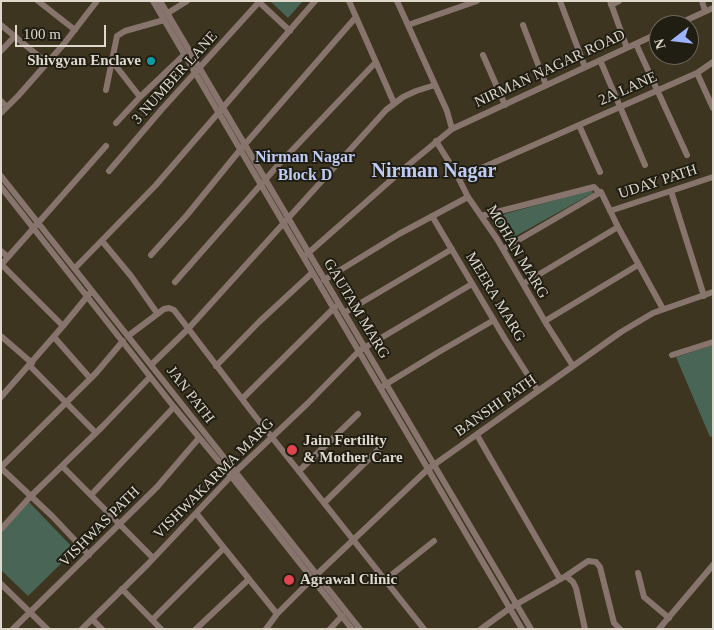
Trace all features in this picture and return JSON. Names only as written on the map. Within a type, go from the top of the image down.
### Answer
[{"type":"street","points":[[1,113],[47,63],[97,1]]},
{"type":"street","points":[[153,1],[184,55],[198,71]]},
{"type":"street","points":[[160,1],[198,71],[285,220],[303,258],[336,306],[362,349]]},
{"type":"street","points":[[168,13],[187,1]]},
{"type":"street","points":[[76,268],[156,185],[315,1]]},
{"type":"street","points":[[349,1],[394,103]]},
{"type":"street","points":[[303,258],[452,129],[447,111],[397,1]]},
{"type":"street","points":[[408,25],[477,1]]},
{"type":"street","points":[[560,1],[585,67]]},
{"type":"street","points":[[619,1],[610,3],[627,48]]},
{"type":"street","points":[[702,1],[705,11]]},
{"type":"street","points":[[42,2],[75,30]]},
{"type":"street","points":[[259,2],[290,31]]},
{"type":"street","name":"3 NUMBER LANE","points":[[109,171],[162,109],[259,2]]},
{"type":"street","points":[[697,15],[713,8]]},
{"type":"street","points":[[151,256],[356,17]]},
{"type":"street","points":[[106,90],[116,38],[122,32],[164,20]]},
{"type":"street","points":[[1,25],[47,63]]},
{"type":"street","points":[[523,25],[546,85]]},
{"type":"street","points":[[1,51],[14,36]]},
{"type":"street","name":"NIRMAN NAGAR ROAD","points":[[452,129],[649,38]]},
{"type":"street","points":[[636,44],[687,155]]},
{"type":"street","points":[[116,123],[184,55]]},
{"type":"street","points":[[483,55],[505,105]]},
{"type":"street","points":[[600,60],[645,166]]},
{"type":"street","points":[[112,61],[140,97]]},
{"type":"street","points":[[175,282],[279,164],[376,62]]},
{"type":"street","name":"2A LANE","points":[[459,178],[697,73],[713,62]]},
{"type":"street","points":[[697,73],[713,108]]},
{"type":"street","points":[[151,365],[188,329],[285,220],[394,103],[416,91],[435,85]]},
{"type":"street","points":[[1,101],[7,107]]},
{"type":"street","points":[[579,125],[600,172]]},
{"type":"street","name":"MOHAN MARG","points":[[436,141],[459,178],[468,197],[503,249],[573,366]]},
{"type":"street","points":[[63,326],[1,265],[106,146]]},
{"type":"street","name":"JAN PATH","points":[[1,176],[87,296],[150,377],[199,438],[233,474]]},
{"type":"street","name":"UDAY PATH","points":[[610,211],[713,177]]},
{"type":"street","name":"JAN PATH","points":[[1,187],[76,268],[233,474],[315,577],[360,629]]},
{"type":"street","points":[[481,216],[594,187],[601,192],[663,310]]},
{"type":"street","points":[[671,191],[704,296]]},
{"type":"street","points":[[503,249],[600,193]]},
{"type":"street","points":[[324,280],[432,216],[468,197]]},
{"type":"street","name":"MEERA MARG","points":[[432,216],[538,391]]},
{"type":"street","name":"GAUTAM MARG","points":[[285,220],[309,253],[336,306],[344,313],[362,349],[431,468],[531,629]]},
{"type":"street","points":[[523,284],[618,227]]},
{"type":"street","points":[[102,241],[131,276],[157,313]]},
{"type":"street","points":[[344,313],[452,249]]},
{"type":"street","points":[[1,250],[8,258]]},
{"type":"street","points":[[545,321],[638,265]]},
{"type":"street","points":[[216,366],[259,322],[312,273]]},
{"type":"street","name":"VISHWAKARMA MARG","points":[[82,629],[233,474],[362,349],[472,284]]},
{"type":"street","points":[[1,397],[93,290]]},
{"type":"street","name":"BANSHI PATH","points":[[266,629],[277,614],[431,468],[621,332],[653,313],[713,292]]},
{"type":"street","points":[[242,400],[336,306]]},
{"type":"street","points":[[128,336],[164,309],[174,310],[242,400],[424,629]]},
{"type":"street","points":[[383,386],[494,320]]},
{"type":"street","points":[[54,337],[90,378]]},
{"type":"street","points":[[2,338],[30,364],[96,433]]},
{"type":"street","points":[[89,555],[1,468],[66,403],[123,341]]},
{"type":"street","points":[[672,355],[713,342]]},
{"type":"street","points":[[2,527],[150,377]]},
{"type":"street","points":[[91,496],[174,407]]},
{"type":"street","points":[[299,472],[358,414]]},
{"type":"street","points":[[477,435],[563,577],[573,582],[585,629]]},
{"type":"street","name":"VISHWAS PATH","points":[[13,629],[121,524],[157,487],[199,438]]},
{"type":"street","points":[[324,503],[380,448]]},
{"type":"street","points":[[62,466],[153,558]]},
{"type":"street","points":[[431,468],[522,629]]},
{"type":"street","points":[[196,513],[277,614]]},
{"type":"street","points":[[385,580],[434,540]]},
{"type":"street","points":[[152,620],[224,549]]},
{"type":"street","points":[[481,629],[510,608],[588,561],[596,562],[600,567],[614,623],[620,629]]},
{"type":"street","points":[[659,629],[713,565]]},
{"type":"street","points":[[638,573],[644,597],[669,618]]},
{"type":"street","name":"JAN PATH","points":[[315,577],[352,629]]},
{"type":"street","points":[[196,629],[248,580]]},
{"type":"street","points":[[1,584],[47,629]]},
{"type":"street","points":[[122,590],[161,629]]},
{"type":"street","points":[[330,629],[342,616]]},
{"type":"street","points":[[92,619],[102,629]]},
{"type":"green space","points":[[270,1],[303,1],[288,18]]},
{"type":"green space","points":[[592,190],[593,193],[505,242],[490,218]]},
{"type":"green space","points":[[713,345],[713,436],[710,437],[676,357]]},
{"type":"green space","points":[[29,502],[75,550],[28,596],[1,570],[1,532]]},
{"type":"place","name":"Shivgyan Enclave","points":[[151,61]]},
{"type":"place","name":"Jain Fertility & Mother Care","points":[[292,450]]},
{"type":"place","name":"Agrawal Clinic","points":[[289,580]]},
{"type":"district","name":"Nirman Nagar Block D","points":[[305,167]]},
{"type":"district","name":"Nirman Nagar","points":[[434,172]]}]
